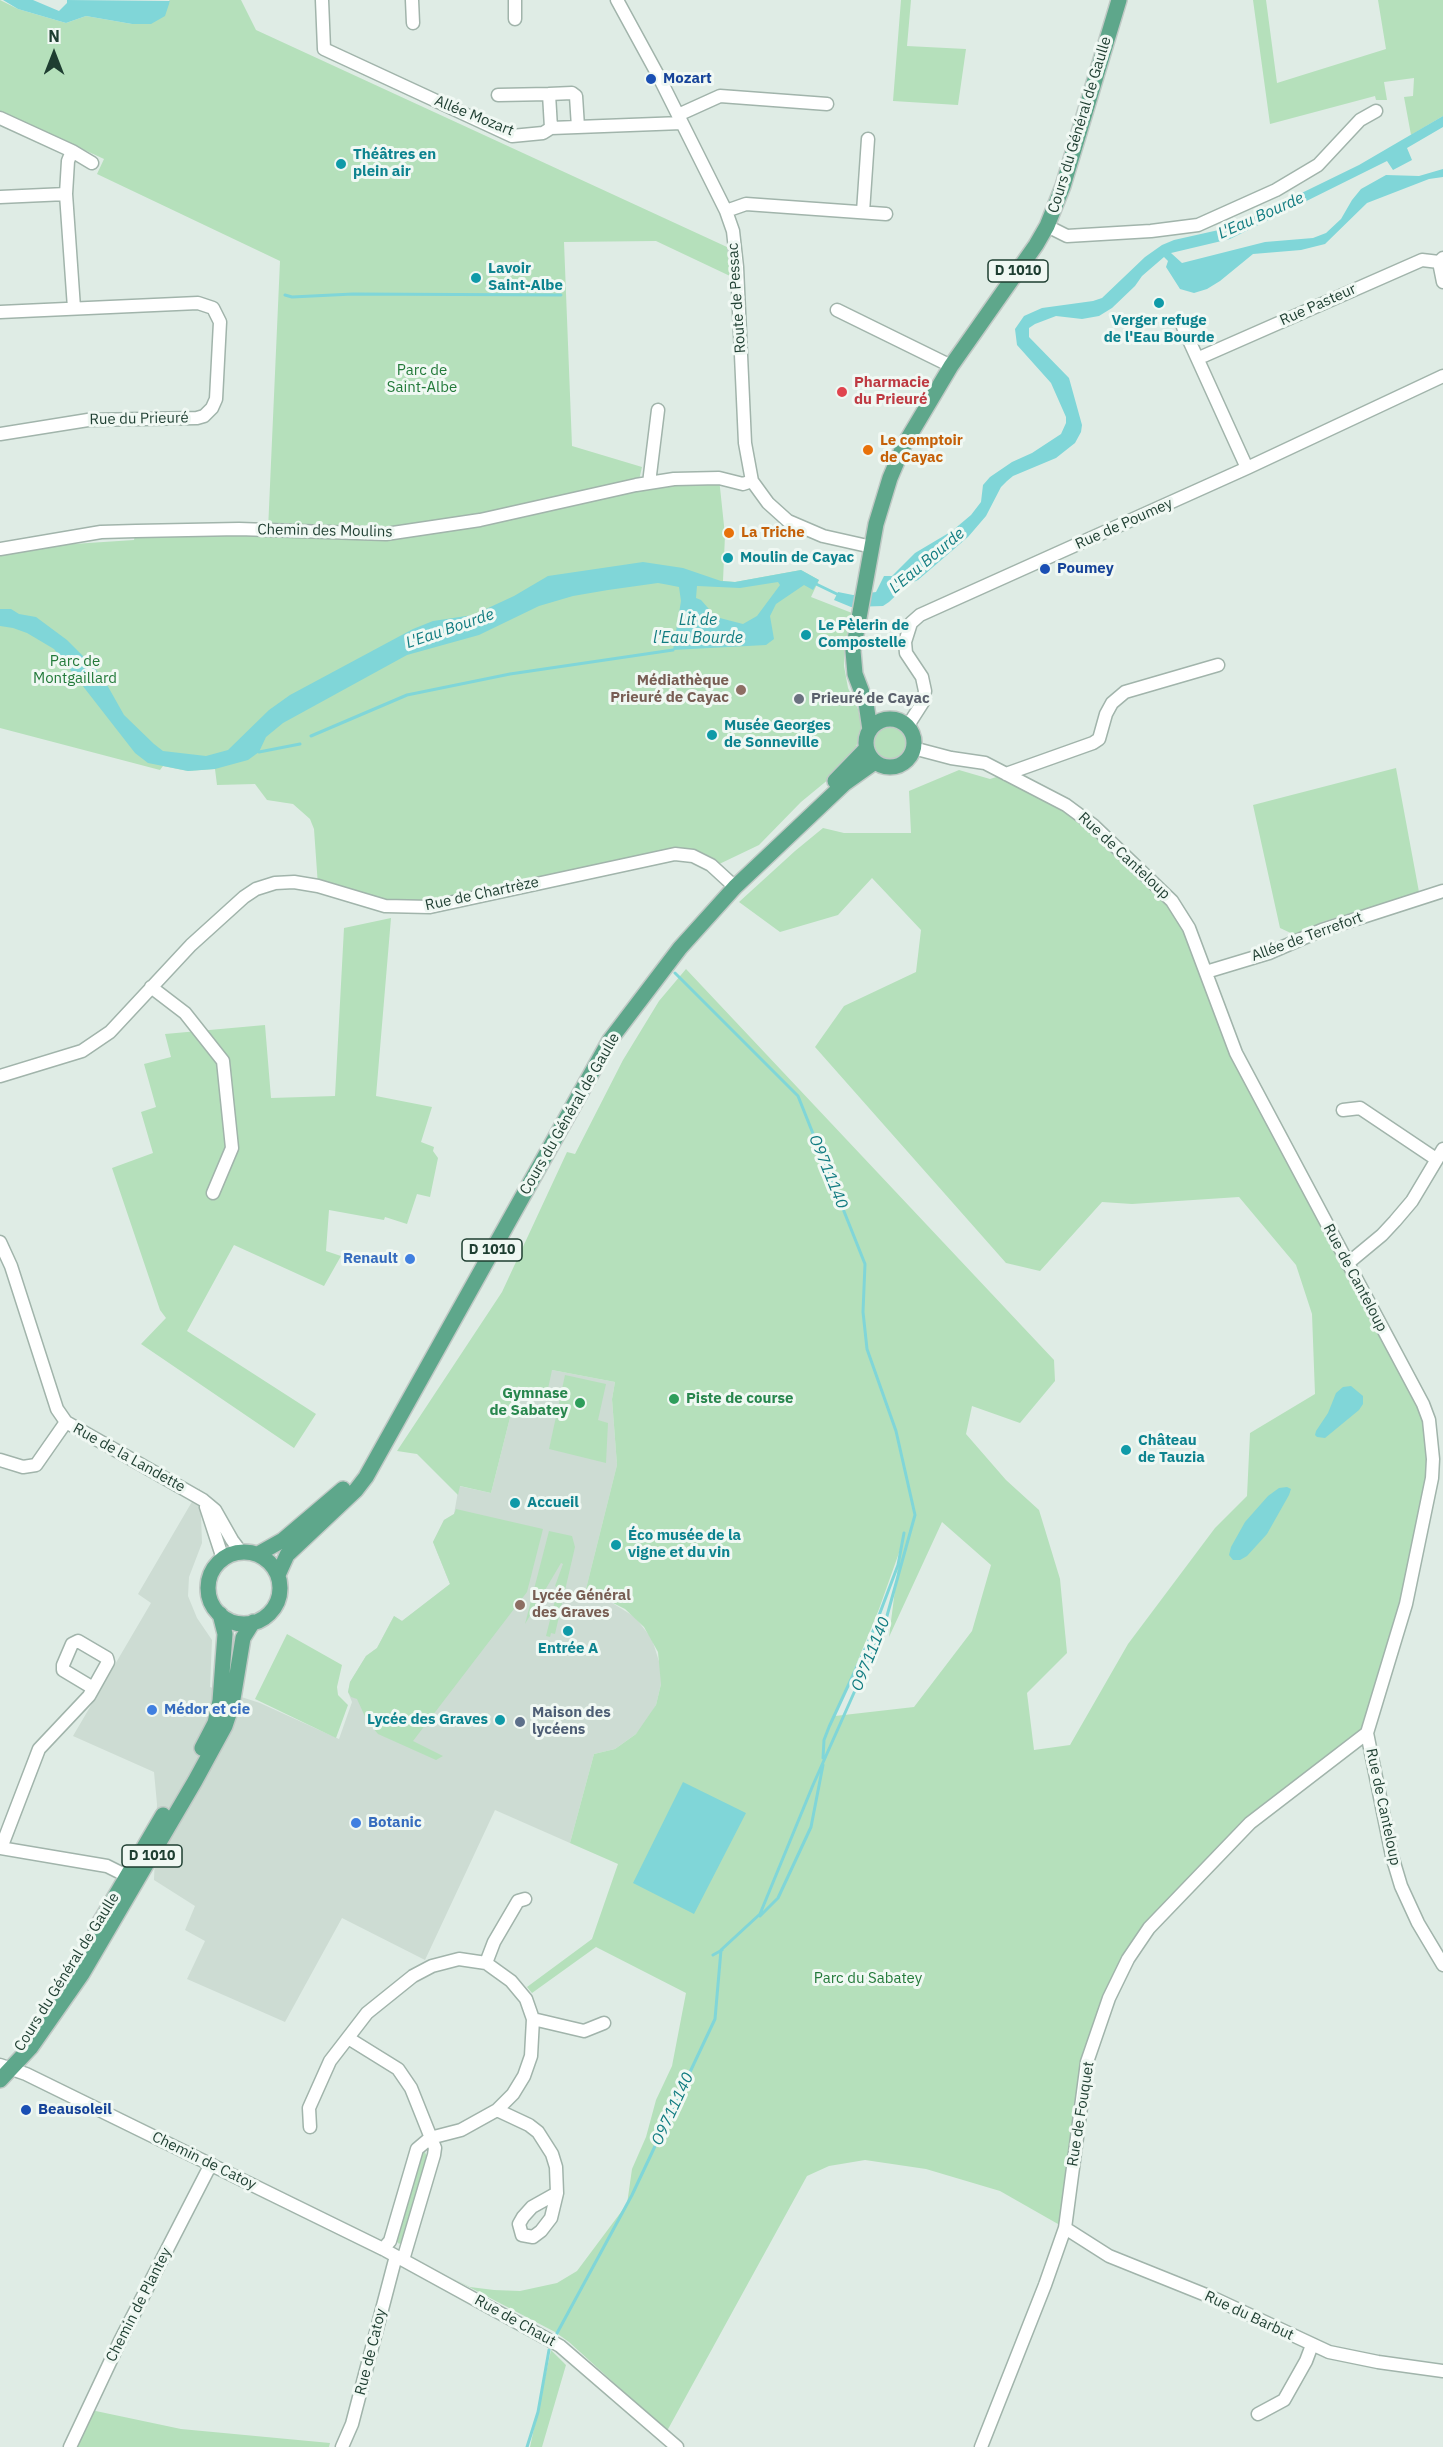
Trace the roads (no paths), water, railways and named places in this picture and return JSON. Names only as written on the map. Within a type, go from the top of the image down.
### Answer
[{"type":"main road","name":"Cours du Général de Gaulle","points":[[866,703],[858,685],[853,664],[853,651],[883,496],[897,460],[951,366],[1024,263],[1047,226],[1063,186],[1119,0]]},
{"type":"main road","name":"D 1010","points":[[866,703],[884,720]]},
{"type":"main road","name":"D 1010","points":[[866,703],[870,730]]},
{"type":"main road","points":[[884,720],[896,720],[907,727],[912,736],[913,748],[907,759],[896,766],[888,767],[871,755],[866,742],[870,730],[884,720]]},
{"type":"main road","name":"D 1010","points":[[732,884],[795,815],[857,761],[871,755]]},
{"type":"main road","name":"Cours du Général de Gaulle","points":[[278,1575],[287,1555],[356,1490],[366,1477],[636,994],[675,944],[732,884]]},
{"type":"main road","name":"Cours du Général de Gaulle","points":[[258,1554],[283,1540],[374,1461]]},
{"type":"main road","points":[[241,1552],[258,1554],[273,1566],[278,1575],[280,1591],[274,1607],[261,1619],[252,1622],[241,1623],[230,1620],[220,1614],[209,1596],[208,1586],[211,1575],[223,1558],[241,1552]]},
{"type":"main road","name":"Cours du Général de Gaulle","points":[[141,1863],[215,1723],[220,1701],[225,1634],[220,1614]]},
{"type":"main road","name":"Cours du Général de Gaulle","points":[[3,2071],[132,1878],[225,1726],[232,1706],[243,1638],[252,1622]]},
{"type":"main road","name":"Cours du Général de Gaulle","points":[[3,2071],[31,2047],[76,1983],[132,1878]]},
{"type":"street","name":"Allée Mozart","points":[[322,0],[324,49],[512,136],[543,133],[551,128],[680,119]]},
{"type":"street","points":[[412,0],[413,23]]},
{"type":"street","points":[[515,0],[516,19]]},
{"type":"street","name":"Route de Pessac","points":[[617,0],[680,119],[726,211],[733,231],[737,267],[745,443],[752,481],[768,503],[788,521],[823,536],[872,547]]},
{"type":"street","points":[[498,94],[572,93],[576,96],[578,127]]},
{"type":"street","points":[[549,94],[551,128]]},
{"type":"street","points":[[680,119],[720,96],[827,104]]},
{"type":"street","points":[[1047,226],[1067,236],[1151,231],[1198,225],[1276,190],[1318,165],[1360,120],[1376,111]]},
{"type":"street","points":[[0,117],[92,163]]},
{"type":"street","points":[[862,212],[868,139]]},
{"type":"street","points":[[72,151],[68,161],[66,194],[74,308]]},
{"type":"street","points":[[0,197],[66,194]]},
{"type":"street","points":[[726,211],[746,204],[886,214]]},
{"type":"street","name":"Rue Pasteur","points":[[1199,358],[1422,260],[1441,260],[1443,282]]},
{"type":"street","name":"Rue du Prieuré","points":[[0,312],[198,303],[209,306],[216,312],[220,322],[215,404],[208,412],[197,418],[88,420],[0,434]]},
{"type":"street","points":[[837,309],[951,366]]},
{"type":"street","points":[[1183,327],[1247,468]]},
{"type":"street","name":"Rue de Poumey","points":[[907,727],[923,702],[925,691],[922,677],[906,653],[905,642],[911,623],[920,615],[1247,468],[1443,376]]},
{"type":"street","points":[[649,483],[658,410]]},
{"type":"street","name":"Chemin des Moulins","points":[[0,549],[101,532],[146,530],[239,529],[386,534],[480,520],[674,479],[719,478],[743,484],[752,481]]},
{"type":"street","points":[[1006,774],[1093,743],[1098,739],[1112,703],[1125,692],[1218,665]]},
{"type":"street","name":"Rue de Canteloup","points":[[913,748],[951,758],[976,760],[1066,805],[1082,816],[1172,901],[1189,928],[1236,1053],[1429,1420],[1433,1459],[1432,1478],[1406,1604],[1367,1733],[1387,1834],[1401,1886],[1418,1923],[1443,1965]]},
{"type":"street","name":"Rue de Chartrèze","points":[[0,1076],[82,1052],[110,1032],[178,957],[244,897],[256,889],[275,883],[294,882],[318,886],[385,906],[430,907],[675,854],[693,856],[711,865],[732,884]]},
{"type":"street","name":"Allée de Terrefort","points":[[1206,972],[1269,953],[1322,930],[1443,891]]},
{"type":"street","points":[[151,987],[185,1013],[223,1061],[232,1148],[213,1193]]},
{"type":"street","points":[[1343,1110],[1360,1108],[1440,1154],[1412,1201],[1395,1221],[1347,1264]]},
{"type":"street","name":"Rue de la Landette","points":[[0,1242],[57,1409],[66,1422],[203,1500],[216,1510],[241,1552]]},
{"type":"street","points":[[1429,1420],[1443,1423]]},
{"type":"street","points":[[0,1460],[23,1467],[36,1466],[66,1422]]},
{"type":"street","name":"Rue de la Landette","points":[[203,1500],[216,1530],[223,1558]]},
{"type":"street","points":[[93,1688],[72,1716],[54,1731],[39,1749],[1,1848],[107,1866],[132,1878]]},
{"type":"street","name":"Rue de Fouquet","points":[[981,2447],[1045,2286],[1065,2228],[1087,2062],[1109,1998],[1128,1959],[1149,1928],[1250,1823],[1367,1733]]},
{"type":"street","points":[[486,1963],[494,1942],[518,1901],[525,1899]]},
{"type":"street","points":[[310,2127],[309,2108],[330,2061],[367,2013],[394,1989],[422,1971],[459,1959],[486,1963],[511,1981],[525,1999],[533,2019],[531,2056],[524,2076],[513,2094],[497,2110],[461,2130],[430,2138],[417,2149],[390,2241],[383,2249]]},
{"type":"street","points":[[533,2019],[584,2031],[604,2023]]},
{"type":"street","name":"Rue de Catoy","points":[[342,2447],[352,2424],[400,2258],[435,2148],[411,2088],[398,2069],[348,2038]]},
{"type":"street","name":"Chemin de Catoy","points":[[3,2071],[26,2074],[400,2258]]},
{"type":"street","points":[[497,2110],[529,2125],[538,2132],[552,2154],[556,2167],[557,2193]]},
{"type":"street","name":"Chemin de Plantey","points":[[70,2447],[120,2341],[211,2164]]},
{"type":"street","name":"Rue du Barbut","points":[[1065,2228],[1109,2256],[1211,2297],[1312,2345],[1347,2357],[1443,2371]]},
{"type":"street","name":"Rue de Chaut","points":[[400,2258],[560,2346],[677,2447]]},
{"type":"street","points":[[1258,2414],[1284,2400],[1306,2361],[1312,2345]]},
{"type":"water","points":[[3,0],[33,0],[59,11],[67,0],[170,1],[165,16],[151,24],[132,24],[86,16],[66,23],[18,9]]},
{"type":"water","points":[[1443,116],[1443,127],[1407,148],[1412,160],[1393,170],[1387,161],[1230,239],[1171,253],[1182,263],[1265,242],[1313,238],[1326,233],[1341,219],[1361,189],[1386,175],[1419,176],[1443,169],[1443,177],[1429,179],[1367,203],[1325,244],[1301,250],[1253,254],[1220,281],[1207,289],[1194,293],[1180,289],[1166,267],[1168,261],[1164,257],[1142,276],[1112,308],[1099,316],[1082,319],[1056,316],[1029,328],[1029,337],[1069,378],[1082,425],[1075,443],[1056,458],[1013,476],[1007,481],[1001,487],[986,516],[968,537],[918,580],[907,585],[883,606],[851,607],[834,600],[838,592],[853,595],[876,592],[884,576],[892,576],[915,553],[952,531],[971,515],[981,502],[983,485],[990,477],[1061,434],[1066,417],[1051,383],[1017,345],[1015,329],[1024,316],[1042,308],[1102,298],[1145,257],[1162,245],[1174,240],[1232,227],[1359,165]]},
{"type":"water","name":"Lit de l'Eau Bourde","points":[[643,562],[683,568],[721,581],[735,582],[801,570],[819,580],[813,590],[804,585],[776,604],[770,616],[774,639],[766,645],[673,650],[681,601],[679,587],[658,583],[573,596],[539,606],[479,635],[407,655],[283,723],[266,737],[259,752],[248,760],[215,769],[188,771],[148,763],[135,753],[54,649],[27,633],[0,626],[0,609],[11,609],[19,614],[36,617],[67,640],[94,667],[124,715],[154,744],[163,751],[206,756],[228,750],[269,710],[290,695],[413,629],[433,621],[473,615],[514,596],[548,576]],"holes":[[[778,582],[780,585],[757,616],[743,624],[716,617],[701,600],[696,598],[697,586],[740,588]]]},
{"type":"water","points":[[1351,1386],[1363,1396],[1363,1404],[1359,1410],[1325,1438],[1317,1437],[1316,1431],[1328,1413],[1336,1393],[1343,1387]]},
{"type":"water","points":[[1279,1488],[1291,1489],[1289,1495],[1267,1534],[1247,1556],[1240,1560],[1233,1560],[1229,1555],[1231,1547],[1245,1522],[1268,1496]]},
{"type":"water","points":[[683,1782],[746,1813],[694,1914],[633,1883]]},
{"type":"waterway","points":[[285,295],[292,297],[353,294],[561,295]]},
{"type":"waterway","name":"L'Eau Bourde","points":[[814,583],[841,596]]},
{"type":"waterway","points":[[311,736],[407,695],[510,674],[673,650]]},
{"type":"waterway","points":[[259,752],[300,744]]},
{"type":"waterway","name":"O9711140","points":[[556,2335],[632,2195],[715,2019],[721,1950],[760,1914],[813,1785],[885,1623],[915,1515],[896,1431],[867,1349],[863,1312],[865,1264],[798,1096],[675,973]]},
{"type":"waterway","points":[[823,1758],[824,1740],[829,1727],[872,1634],[898,1565],[904,1533]]},
{"type":"waterway","points":[[760,1916],[778,1898],[811,1827],[823,1765]]},
{"type":"waterway","name":"O9711140","points":[[713,1955],[722,1950]]},
{"type":"waterway","name":"O9711140","points":[[527,2447],[538,2412],[549,2350]]},
{"type":"place","name":"Mozart","points":[[651,79]]},
{"type":"place","name":"Théâtres en plein air","points":[[341,164]]},
{"type":"place","name":"Lavoir Saint-Albe","points":[[476,278]]},
{"type":"place","name":"Verger refuge de l'Eau Bourde","points":[[1159,303]]},
{"type":"place","name":"Pharmacie du Prieuré","points":[[842,392]]},
{"type":"place","name":"Le comptoir de Cayac","points":[[868,450]]},
{"type":"place","name":"La Triche","points":[[729,533]]},
{"type":"place","name":"Moulin de Cayac","points":[[728,558]]},
{"type":"place","name":"Poumey","points":[[1045,569]]},
{"type":"place","name":"Le Pèlerin de Compostelle","points":[[806,635]]},
{"type":"place","name":"Médiathèque Prieuré de Cayac","points":[[741,690]]},
{"type":"place","name":"Prieuré de Cayac","points":[[799,699]]},
{"type":"place","name":"Musée Georges de Sonneville","points":[[712,735]]},
{"type":"place","name":"Renault","points":[[410,1259]]},
{"type":"place","name":"Piste de course","points":[[674,1399]]},
{"type":"place","name":"Gymnase de Sabatey","points":[[580,1403]]},
{"type":"place","name":"Château de Tauzia","points":[[1126,1450]]},
{"type":"place","name":"Accueil","points":[[515,1503]]},
{"type":"place","name":"Éco musée de la vigne et du vin","points":[[616,1545]]},
{"type":"place","name":"Lycée Général des Graves","points":[[520,1605]]},
{"type":"place","name":"Entrée A","points":[[568,1631]]},
{"type":"place","name":"Médor et cie","points":[[152,1710]]},
{"type":"place","name":"Lycée des Graves","points":[[500,1720]]},
{"type":"place","name":"Maison des lycéens","points":[[520,1722]]},
{"type":"place","name":"Botanic","points":[[356,1823]]},
{"type":"place","name":"Beausoleil","points":[[26,2110]]},
{"type":"park label","name":"Parc de Saint-Albe","points":[[422,380]]},
{"type":"park label","name":"Parc de Montgaillard","points":[[75,670]]},
{"type":"park label","name":"Parc du Sabatey","points":[[868,1979]]}]
